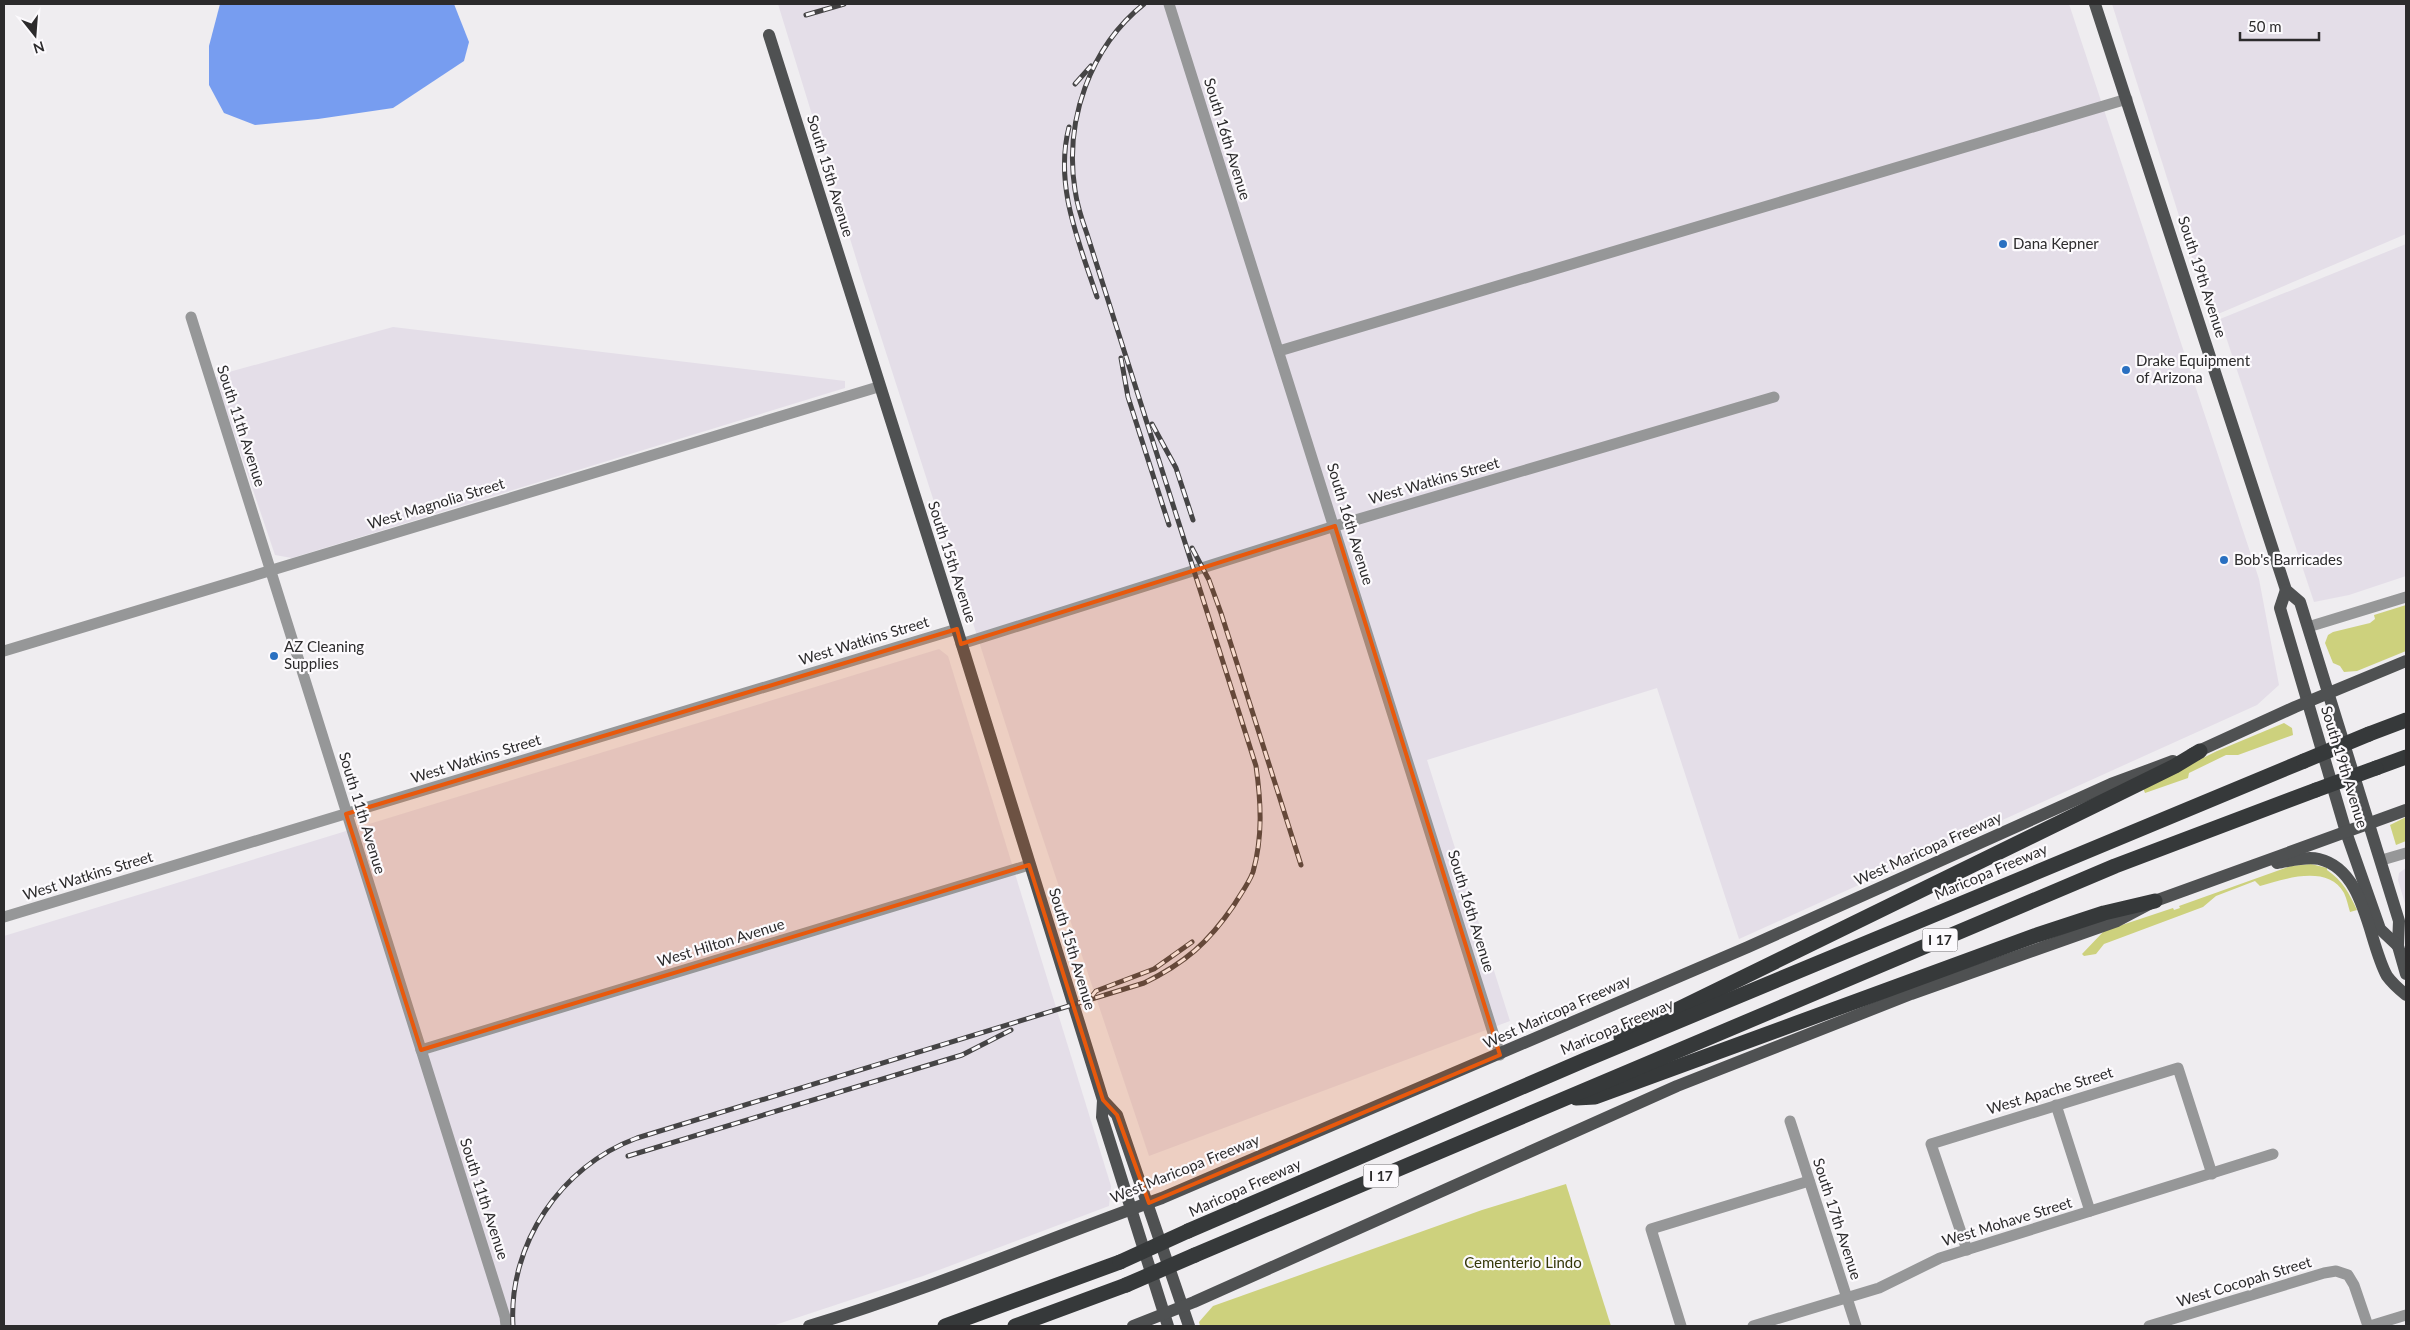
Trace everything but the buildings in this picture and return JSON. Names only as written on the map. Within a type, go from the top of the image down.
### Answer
[{"type":"highway","name":"Maricopa Freeway","points":[[945,1326],[1120,1262],[1585,1060],[2406,720]]},
{"type":"highway","points":[[1585,1060],[1632,1029],[2108,799],[2175,766],[2200,751]]},
{"type":"highway","name":"I 17","points":[[1016,1326],[1126,1284],[2115,866],[2406,757]]},
{"type":"highway","points":[[1567,1098],[1596,1097],[2037,935],[2104,913],[2155,901]]},
{"type":"main road","name":"South 19th Avenue","points":[[2095,4],[2286,590],[2300,602],[2400,921],[2398,946],[2406,974]]},
{"type":"main road","name":"South 15th Avenue","points":[[769,35],[878,386],[957,629],[1103,1100],[1102,1117],[1166,1320]]},
{"type":"main road","name":"South 19th Avenue","points":[[2286,590],[2280,608],[2346,832],[2380,929],[2398,946]]},
{"type":"main road","name":"West Maricopa Freeway","points":[[809,1326],[987,1265],[1149,1203],[1500,1055],[1883,888],[2111,784],[2200,751],[2308,702],[2406,661]]},
{"type":"main road","points":[[1133,1326],[1166,1320],[1184,1306],[1677,1086],[1911,994],[2117,921],[2155,901],[2406,810]]},
{"type":"main road","points":[[2257,865],[2319,859],[2333,865],[2343,873],[2357,894],[2387,975],[2406,995]]},
{"type":"main road","name":"South 15th Avenue","points":[[1103,1100],[1117,1115],[1149,1203],[1189,1326]]},
{"type":"street","name":"South 16th Avenue","points":[[1169,4],[1335,526],[1500,1055]]},
{"type":"street","points":[[1279,350],[2127,99]]},
{"type":"street","name":"South 11th Avenue","points":[[191,318],[508,1323]]},
{"type":"street","name":"West Magnolia Street","points":[[4,651],[878,386]]},
{"type":"street","name":"West Watkins Street","points":[[961,644],[1335,526],[1774,397]]},
{"type":"street","points":[[2308,627],[2406,597]]},
{"type":"street","name":"West Watkins Street","points":[[4,917],[957,629]]},
{"type":"street","points":[[2382,860],[2406,853]]},
{"type":"street","name":"West Hilton Avenue","points":[[421,1050],[1029,865]]},
{"type":"street","name":"West Apache Street","points":[[1967,1250],[1931,1144],[2178,1068],[2212,1174]]},
{"type":"street","points":[[2056,1106],[2090,1211]]},
{"type":"street","name":"South 17th Avenue","points":[[1790,1121],[1856,1326]]},
{"type":"street","name":"West Mohave Street","points":[[1753,1326],[1879,1288],[1926,1263],[2273,1154]]},
{"type":"street","points":[[1681,1326],[1650,1229],[1809,1181]]},
{"type":"street","name":"West Cocopah Street","points":[[2149,1326],[2336,1271],[2348,1275],[2354,1285],[2369,1326]]},
{"type":"street","points":[[2369,1326],[2406,1315]]},
{"type":"highlighted area","points":[[1335,526],[1500,1055],[1149,1203],[1117,1115],[1103,1100],[1029,865],[421,1050],[346,814],[957,629],[961,644]]},
{"type":"shaded area","points":[[778,4],[2069,4],[2259,579],[2279,685],[2257,705],[1739,939],[1657,688],[1427,760],[1510,1021],[1149,1156],[1028,794],[863,281]]},
{"type":"shaded area","points":[[2112,4],[2406,4],[2406,234],[2211,317]]},
{"type":"shaded area","points":[[2406,244],[2406,576],[2349,595],[2314,602],[2220,319]]},
{"type":"shaded area","points":[[393,327],[845,381],[845,388],[292,558],[275,555],[215,378],[229,372]]},
{"type":"shaded area","points":[[939,649],[948,656],[1111,1186],[1109,1206],[923,1276],[772,1326],[4,1326],[4,936]]},
{"type":"shaded area","points":[[2406,868],[2406,907],[2398,880],[2399,873]]},
{"type":"green space","points":[[2406,605],[2406,651],[2357,671],[2344,672],[2340,666],[2333,663],[2325,643],[2328,635],[2333,632],[2370,623],[2375,619],[2374,615]]},
{"type":"green space","points":[[2284,723],[2292,728],[2293,735],[2238,755],[2226,755],[2189,773],[2188,778],[2145,793],[2143,788],[2217,751]]},
{"type":"green space","points":[[2406,817],[2406,841],[2396,845],[2390,825]]},
{"type":"green space","points":[[2311,864],[2327,868],[2337,878],[2357,910],[2350,912],[2344,893],[2337,884],[2328,879],[2317,876],[2293,877],[2260,886],[2255,881],[2216,896],[2203,907],[2104,944],[2096,954],[2084,956],[2082,954],[2104,931],[2173,908],[2174,910],[2180,908],[2179,906],[2291,866]]},
{"type":"green space","name":"Cementerio Lindo","points":[[1566,1184],[1611,1326],[1200,1326],[1199,1322],[1213,1306],[1482,1210]]},
{"type":"water","points":[[220,4],[454,4],[469,42],[464,61],[393,108],[318,119],[255,125],[224,113],[209,85],[209,46]]},
{"type":"railway","points":[[806,15],[844,4]]},
{"type":"railway","points":[[513,1326],[514,1296],[520,1266],[530,1238],[545,1212],[563,1188],[585,1168],[610,1151],[637,1138],[1144,983],[1172,968],[1195,951],[1215,930],[1247,885],[1253,872],[1260,832],[1260,806],[1256,766],[1082,218],[1075,190],[1074,138],[1078,112],[1085,87],[1109,42],[1125,22],[1144,4]]},
{"type":"railway","points":[[1075,84],[1091,66]]},
{"type":"railway","points":[[1069,127],[1065,149],[1067,192],[1076,235],[1097,297]]},
{"type":"railway","points":[[1121,358],[1128,397],[1169,525]]},
{"type":"railway","points":[[1152,424],[1176,468],[1193,520]]},
{"type":"railway","points":[[1192,548],[1209,580],[1221,613],[1301,865]]},
{"type":"railway","points":[[1092,996],[1096,991],[1154,969],[1192,942]]},
{"type":"railway","points":[[628,1156],[962,1055],[1011,1030]]},
{"type":"place","name":"Dana Kepner","points":[[2003,244]]},
{"type":"place","name":"Drake Equipment of Arizona","points":[[2126,370]]},
{"type":"place","name":"Bob's Barricades","points":[[2224,560]]},
{"type":"place","name":"AZ Cleaning Supplies","points":[[274,656]]}]
